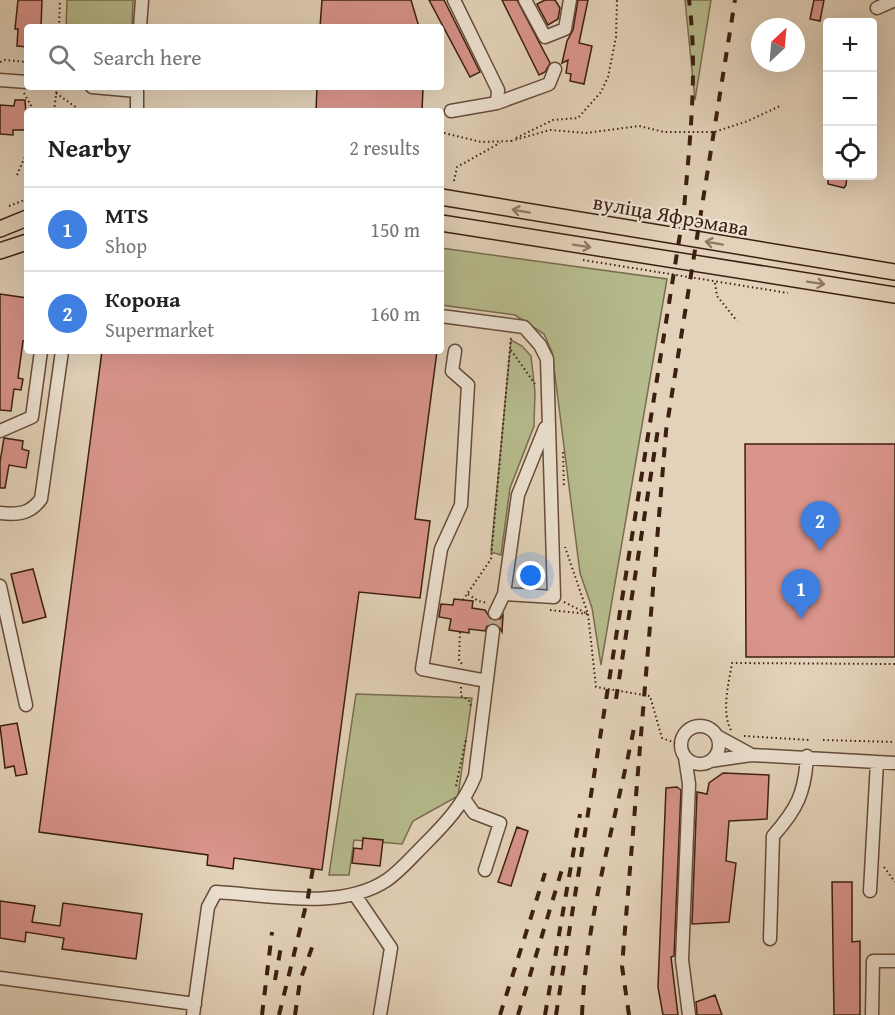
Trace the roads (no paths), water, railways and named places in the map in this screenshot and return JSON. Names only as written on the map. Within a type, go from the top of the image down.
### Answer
[{"type":"main road","name":"вуліца Яфрэмава","points":[[444,198],[895,272]]},
{"type":"main road","points":[[0,229],[24,219]]},
{"type":"main road","name":"вуліца Яфрэмава","points":[[444,223],[895,295]]},
{"type":"main road","points":[[0,251],[24,244]]},
{"type":"main road","points":[[767,275],[762,270],[762,261],[771,253]]},
{"type":"street","points":[[140,24],[142,0]]},
{"type":"street","points":[[454,0],[498,90],[497,103]]},
{"type":"street","points":[[525,0],[545,38],[565,29],[570,0]]},
{"type":"street","points":[[879,0],[877,8],[895,0]]},
{"type":"street","points":[[451,111],[497,103],[549,84],[555,69]]},
{"type":"street","points":[[0,80],[22,81]]},
{"type":"street","points":[[137,90],[137,108]]},
{"type":"street","points":[[444,316],[524,327],[540,345],[547,359],[554,597],[504,594]]},
{"type":"street","points":[[454,351],[452,371],[468,385],[461,505],[441,549],[422,669],[487,681]]},
{"type":"street","points":[[0,431],[32,417],[41,354]]},
{"type":"street","points":[[0,513],[16,515],[30,511],[41,499],[62,354]]},
{"type":"street","points":[[495,613],[504,594],[518,495],[548,421]]},
{"type":"street","points":[[0,586],[26,705]]},
{"type":"street","points":[[0,978],[194,1010],[208,907],[216,892],[335,899],[355,895],[387,880],[446,823],[459,797],[475,776],[480,756],[493,631]]},
{"type":"street","points":[[689,1015],[682,960],[689,783],[683,751],[686,732],[694,727],[703,726],[751,755]]},
{"type":"street","points":[[689,783],[695,767],[716,754],[719,745],[717,736]]},
{"type":"street","points":[[683,751],[692,762],[751,755],[807,756],[895,763]]},
{"type":"street","points":[[770,939],[773,836],[795,812],[806,775],[807,756]]},
{"type":"street","points":[[870,891],[877,762]]},
{"type":"street","points":[[459,797],[474,813],[500,823],[485,870]]},
{"type":"street","points":[[355,895],[391,948],[380,1015]]},
{"type":"street","points":[[872,1015],[873,961],[895,961]]},
{"type":"tunnel","points":[[493,631],[495,613]]},
{"type":"railway","points":[[556,1015],[684,209],[693,78],[689,0]]},
{"type":"railway","points":[[629,1015],[622,966],[666,431],[735,0]]},
{"type":"railway","points":[[616,699],[658,429]]},
{"type":"railway","points":[[582,1015],[589,941],[635,723]]},
{"type":"railway","points":[[545,1015],[580,814]]},
{"type":"railway","points":[[518,1015],[563,866]]},
{"type":"railway","points":[[279,1015],[313,868]]},
{"type":"railway","points":[[500,1015],[545,873]]},
{"type":"railway","points":[[262,1015],[272,932]]},
{"type":"railway","points":[[295,1015],[300,981],[315,939]]},
{"type":"railway","points":[[275,980],[282,941]]},
{"type":"place","name":"Корона","points":[[820,551]]},
{"type":"place","name":"MTS","points":[[801,619]]}]
